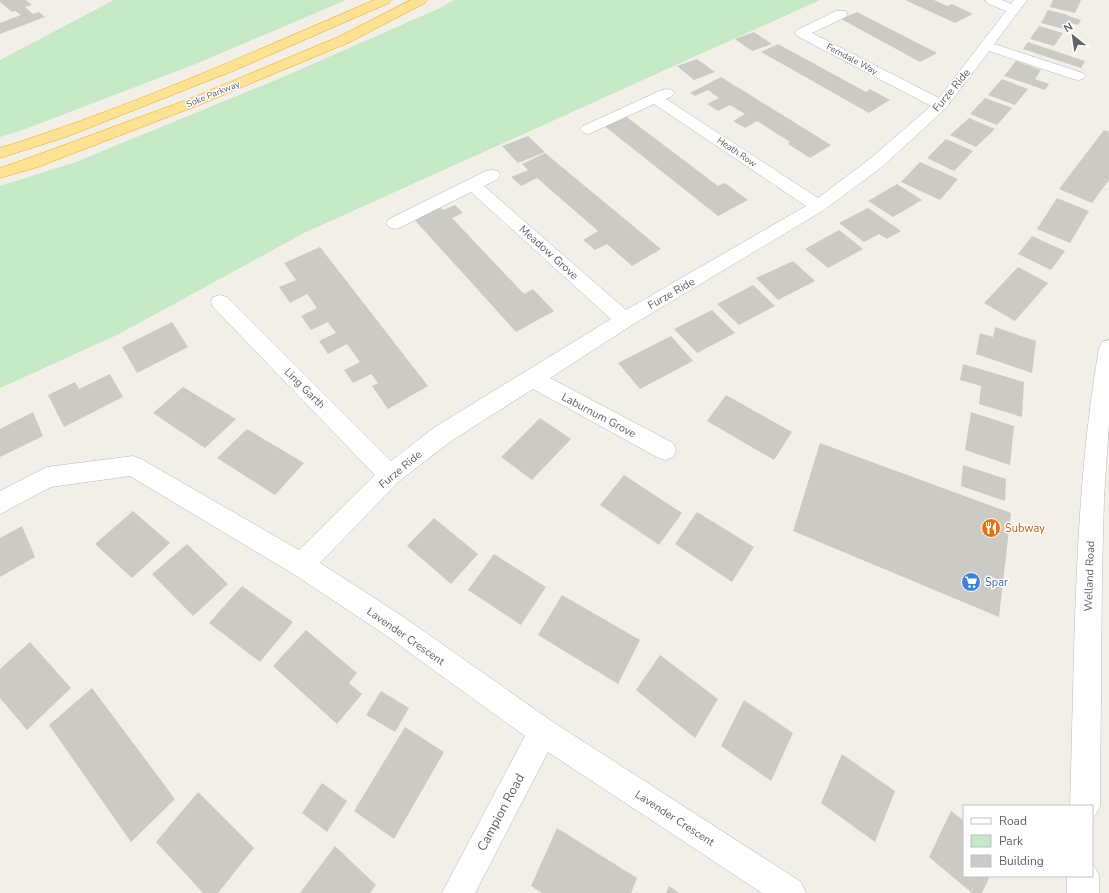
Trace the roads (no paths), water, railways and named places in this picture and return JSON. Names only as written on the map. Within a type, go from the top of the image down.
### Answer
[{"type":"highway","name":"Soke Parkway","points":[[0,153],[61,134],[228,68],[385,0]]},
{"type":"highway","name":"Soke Parkway","points":[[0,173],[194,102],[343,40],[420,0]]},
{"type":"street","points":[[991,0],[1018,5]]},
{"type":"street","name":"Furze Ride","points":[[301,565],[390,475],[443,434],[533,380],[625,320],[818,206],[877,162],[941,106],[1018,5]]},
{"type":"street","name":"Ferndale Way","points":[[841,14],[802,32],[941,106]]},
{"type":"street","points":[[986,46],[1078,76]]},
{"type":"street","name":"Heath Row","points":[[588,129],[661,95],[818,206]]},
{"type":"street","points":[[395,223],[492,175]]},
{"type":"street","name":"Meadow Grove","points":[[473,185],[625,320]]},
{"type":"street","name":"Ling Garth","points":[[220,302],[390,475]]},
{"type":"street","name":"Welland Road","points":[[1085,805],[1088,577],[1101,477],[1102,385],[1109,348]]},
{"type":"street","name":"Laburnum Grove","points":[[533,380],[665,450]]},
{"type":"street","name":"Lavender Crescent","points":[[0,503],[48,477],[133,466],[301,565],[392,625],[543,732],[790,893]]},
{"type":"street","name":"Campion Road","points":[[458,893],[543,732]]},
{"type":"street","points":[[1083,877],[1083,893]]},
{"type":"place","name":"Subway","points":[[991,528]]},
{"type":"place","name":"Spar","points":[[971,582]]}]
